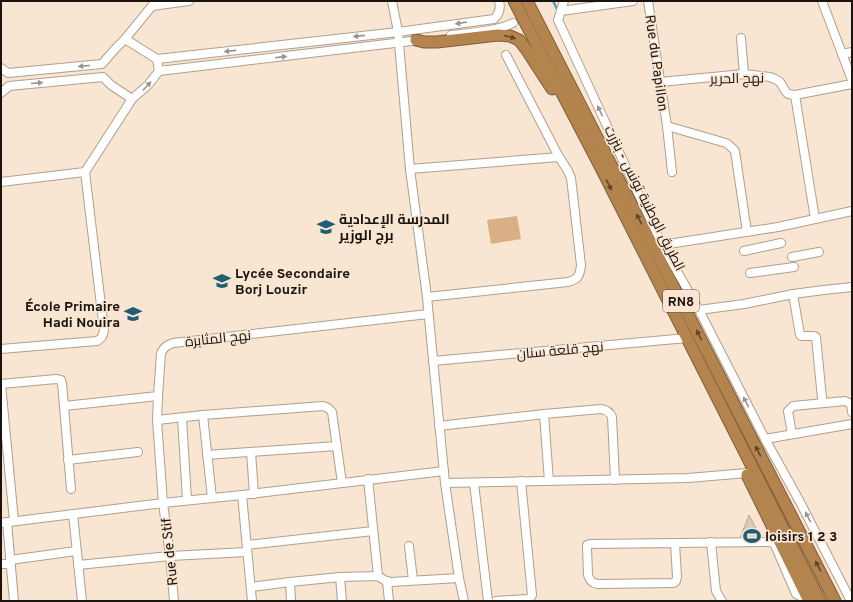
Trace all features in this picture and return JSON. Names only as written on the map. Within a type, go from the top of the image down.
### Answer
[{"type":"highway","name":"RN8","points":[[508,1],[582,140],[600,166]]},
{"type":"highway","name":"الطريق الوطنية تونس - بنزرت","points":[[514,1],[600,166],[820,601]]},
{"type":"highway","name":"الطريق الوطنية تونس - بنزرت","points":[[527,1],[834,598]]},
{"type":"highway","name":"RN8","points":[[416,40],[424,42],[437,42],[498,35],[510,36],[519,40],[560,100]]},
{"type":"highway","name":"RN8","points":[[702,370],[733,446],[747,473]]},
{"type":"highway","points":[[747,473],[808,599]]},
{"type":"street","points":[[9,86],[4,71],[102,64],[154,4],[189,1]]},
{"type":"street","points":[[392,1],[398,32],[410,169],[428,314],[445,483],[459,578],[464,601]]},
{"type":"street","points":[[125,39],[157,59],[398,32],[494,18],[499,12],[499,1]]},
{"type":"street","points":[[633,1],[563,5],[558,20],[662,245],[699,310],[765,439],[800,502],[851,601]]},
{"type":"street","name":"Rue du Papillon","points":[[648,1],[672,172]]},
{"type":"street","points":[[822,1],[852,80]]},
{"type":"street","points":[[1,349],[97,341],[101,339],[104,330],[85,172],[132,99],[148,85],[159,71],[399,43],[497,28],[513,23]]},
{"type":"street","points":[[741,38],[744,74]]},
{"type":"street","points":[[842,54],[852,52]]},
{"type":"street","points":[[426,297],[568,282],[576,279],[580,272],[581,265],[571,178],[506,55]]},
{"type":"street","points":[[157,59],[159,71]]},
{"type":"street","points":[[102,64],[103,77],[111,85],[132,99]]},
{"type":"street","name":"نهج الحرير","points":[[660,82],[744,74],[775,79],[780,82],[788,94],[795,95]]},
{"type":"street","points":[[1,93],[9,86],[103,77]]},
{"type":"street","points":[[815,219],[795,95],[852,84]]},
{"type":"street","points":[[666,126],[726,143],[735,151],[747,232]]},
{"type":"street","points":[[410,169],[559,157]]},
{"type":"street","points":[[1,182],[85,172]]},
{"type":"street","points":[[662,245],[778,227],[852,211]]},
{"type":"street","points":[[744,251],[781,243]]},
{"type":"street","points":[[792,257],[819,252]]},
{"type":"street","points":[[750,273],[794,267]]},
{"type":"street","points":[[699,310],[744,304],[793,294],[852,287]]},
{"type":"street","points":[[793,294],[800,335],[816,337],[822,398]]},
{"type":"street","name":"نهج المثابرة","points":[[163,502],[157,420],[161,353],[163,348],[167,345],[173,343],[428,314]]},
{"type":"street","name":"نهج قلعة سنان","points":[[433,361],[687,338]]},
{"type":"street","points":[[14,601],[8,522],[1,384],[56,379],[61,380],[71,489]]},
{"type":"street","points":[[64,406],[158,396]]},
{"type":"street","points":[[792,434],[788,411],[793,406],[845,401],[851,404],[852,412]]},
{"type":"street","points":[[157,420],[323,406],[332,412],[342,483]]},
{"type":"street","points":[[439,426],[544,414],[601,409],[605,410],[610,412],[612,417],[615,480]]},
{"type":"street","points":[[544,414],[549,480]]},
{"type":"street","points":[[203,415],[212,498]]},
{"type":"street","points":[[182,418],[187,500]]},
{"type":"street","points":[[765,439],[852,424]]},
{"type":"street","points":[[207,455],[337,446]]},
{"type":"street","points":[[68,460],[138,452]]},
{"type":"street","points":[[251,452],[254,494]]},
{"type":"street","points":[[8,522],[163,502],[254,494],[444,471]]},
{"type":"street","points":[[445,483],[688,478],[747,473]]},
{"type":"street","points":[[368,480],[378,576]]},
{"type":"street","points":[[496,601],[527,599],[532,595],[521,481]]},
{"type":"street","points":[[474,483],[488,601]]},
{"type":"street","points":[[242,495],[252,601]]},
{"type":"street","name":"Rue de Stif","points":[[163,502],[174,601]]},
{"type":"street","points":[[72,514],[82,601]]},
{"type":"street","points":[[78,565],[247,548],[373,531]]},
{"type":"street","points":[[675,543],[677,577],[674,583],[598,584],[592,583],[589,580],[588,544],[711,542],[773,542],[796,594],[808,599]]},
{"type":"street","points":[[711,542],[716,591],[722,601]]},
{"type":"street","points":[[409,546],[413,580]]},
{"type":"street","points":[[1,564],[76,552]]},
{"type":"street","points":[[251,587],[340,577],[378,576],[387,582],[459,578]]},
{"type":"street","points":[[340,577],[342,601]]},
{"type":"street","points":[[290,582],[291,601]]},
{"type":"street","points":[[387,582],[389,601]]},
{"type":"shaded area","points":[[517,216],[521,239],[491,244],[487,220]]},
{"type":"building","points":[[749,515],[759,534],[763,539],[740,538]]},
{"type":"waterway","points":[[553,1],[557,9]]},
{"type":"place","name":"المدرسة الإعدادية برج الوزير","points":[[326,227]]},
{"type":"place","name":"Lycée Secondaire Borj Louzir","points":[[222,281]]},
{"type":"place","name":"École Primaire Hadi Nouira","points":[[133,314]]},
{"type":"place","name":"loisirs 1 2 3","points":[[752,536]]}]
